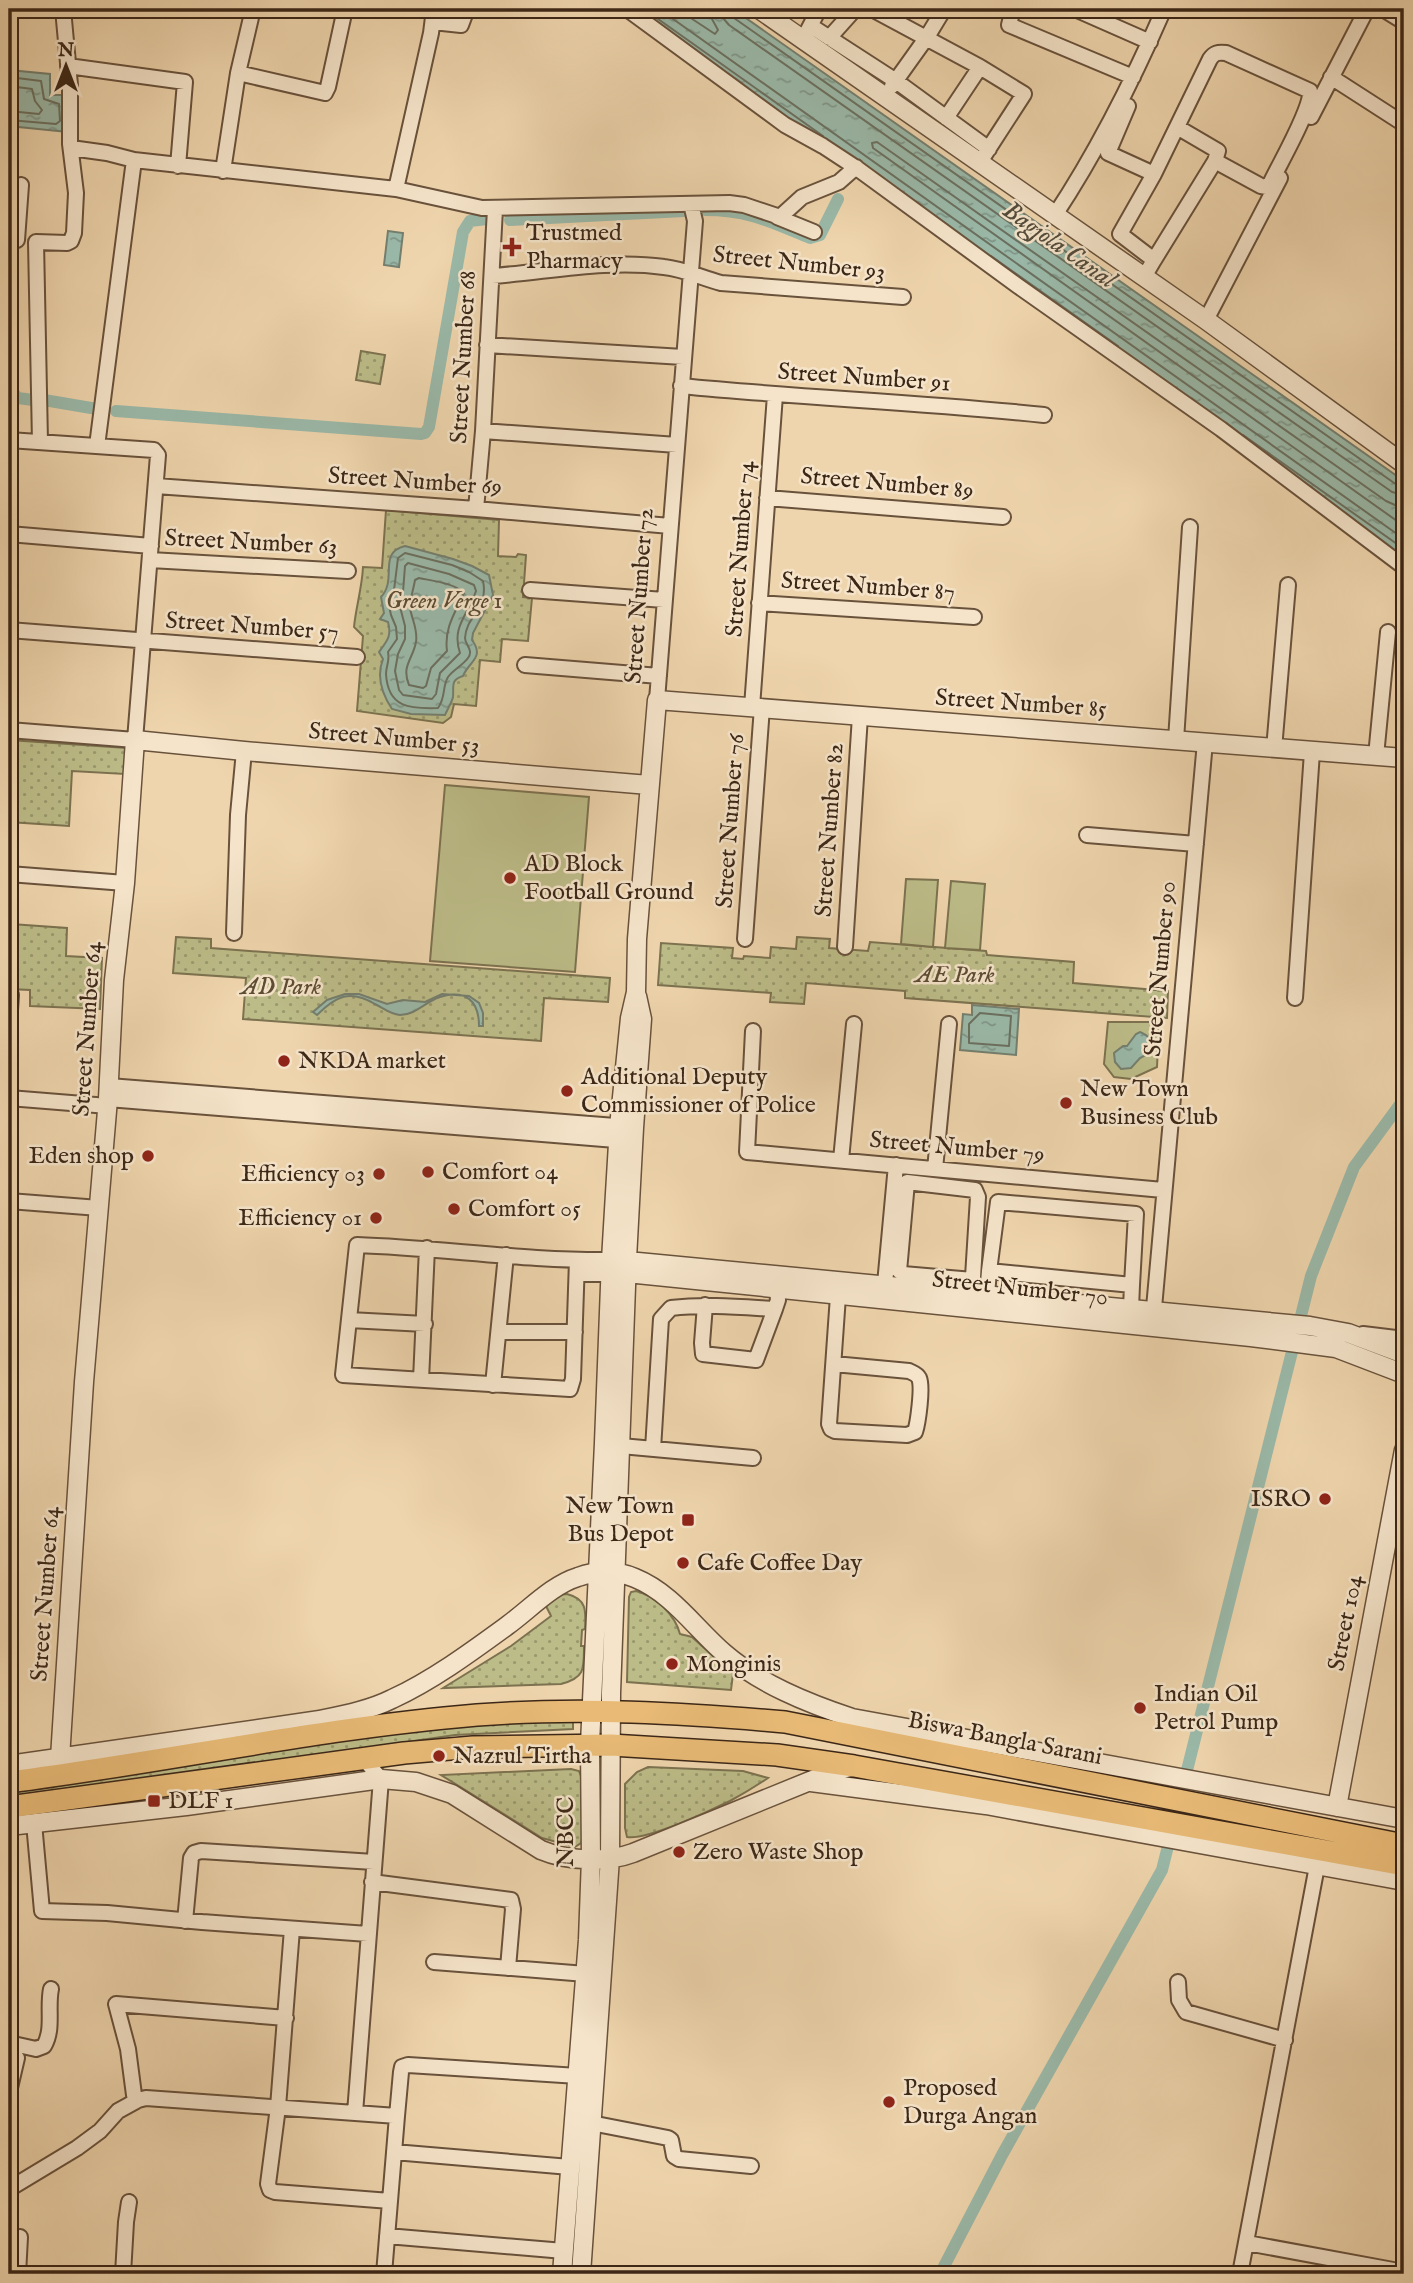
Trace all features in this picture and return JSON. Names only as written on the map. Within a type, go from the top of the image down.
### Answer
[{"type":"main road","name":"Biswa Bangla Sarani","points":[[9,1782],[410,1722],[517,1713],[601,1712],[722,1716],[901,1736],[1152,1784],[1198,1803],[1404,1845]]},
{"type":"main road","points":[[9,1807],[363,1758],[473,1747],[590,1744],[777,1755],[854,1766],[1186,1833],[1404,1865]]},
{"type":"street","points":[[21,185],[13,239],[67,243],[73,238],[76,193],[63,9]]},
{"type":"street","points":[[223,171],[238,73],[253,9]]},
{"type":"street","points":[[238,73],[325,93],[345,9]]},
{"type":"street","points":[[396,189],[434,16],[461,25],[467,9]]},
{"type":"street","points":[[627,9],[785,125],[856,167],[1017,286],[1221,429],[1404,567]]},
{"type":"street","points":[[807,33],[819,9]]},
{"type":"street","points":[[829,38],[854,9]]},
{"type":"street","points":[[872,9],[927,37],[1024,94],[984,156]]},
{"type":"street","points":[[885,96],[944,9]]},
{"type":"street","points":[[1013,9],[1009,24],[1133,77]]},
{"type":"street","points":[[1074,9],[1150,42]]},
{"type":"street","points":[[1055,215],[1093,154],[1164,9]]},
{"type":"street","points":[[1206,320],[1367,9]]},
{"type":"street","points":[[1382,9],[1404,22]]},
{"type":"street","points":[[763,10],[807,33],[885,96],[984,156]]},
{"type":"street","points":[[807,33],[829,38],[896,81],[946,118],[984,156],[1055,215],[1206,320],[1404,464]]},
{"type":"street","points":[[1108,252],[1154,174],[1210,59],[1216,53],[1226,53],[1310,91],[1310,99],[1304,113],[1269,186],[1261,186],[1215,161]]},
{"type":"street","points":[[68,66],[185,82],[178,166]]},
{"type":"street","points":[[946,118],[980,67]]},
{"type":"street","points":[[1331,78],[1404,124]]},
{"type":"street","points":[[1128,106],[1108,153],[1154,174]]},
{"type":"street","points":[[1144,277],[1218,154],[1216,148],[1177,127]]},
{"type":"street","points":[[71,148],[178,166],[396,189],[482,208],[736,204],[814,232]]},
{"type":"street","points":[[97,446],[134,160]]},
{"type":"street","points":[[777,217],[783,216],[802,197],[839,182],[856,167]]},
{"type":"street","name":"Street Number 72","points":[[619,1266],[630,1017],[636,992],[637,939],[695,221],[691,204]]},
{"type":"street","name":"Street Number 68","points":[[476,509],[495,209]]},
{"type":"street","points":[[1120,234],[1154,260]]},
{"type":"street","points":[[36,242],[40,442]]},
{"type":"street","name":"Street Number 93","points":[[492,276],[640,265],[690,272],[721,283],[903,297]]},
{"type":"street","points":[[488,345],[683,357]]},
{"type":"street","name":"Street Number 91","points":[[681,386],[775,395],[971,407],[1044,415]]},
{"type":"street","name":"Street Number 74","points":[[757,707],[759,603],[775,395]]},
{"type":"street","points":[[482,431],[677,445]]},
{"type":"street","name":"Street Number 64","points":[[9,440],[157,452],[83,1395],[60,1758]]},
{"type":"street","name":"Street Number 69","points":[[156,486],[670,526]]},
{"type":"street","name":"Street Number 89","points":[[767,498],[1003,517]]},
{"type":"street","points":[[1176,740],[1190,527]]},
{"type":"street","name":"Street Number 63","points":[[9,534],[151,553],[348,571]]},
{"type":"street","points":[[1274,749],[1288,585]]},
{"type":"street","points":[[530,590],[664,600]]},
{"type":"street","name":"Street Number 87","points":[[759,603],[974,617]]},
{"type":"street","name":"Street Number 57","points":[[9,630],[356,657]]},
{"type":"street","points":[[1379,756],[1388,632]]},
{"type":"street","points":[[526,665],[659,676]]},
{"type":"street","name":"Street Number 85","points":[[657,700],[1404,758]]},
{"type":"street","name":"Street Number 76","points":[[745,939],[757,707]]},
{"type":"street","name":"Street Number 82","points":[[845,947],[860,716]]},
{"type":"street","points":[[9,730],[135,740]]},
{"type":"street","name":"Street Number 53","points":[[135,740],[649,785]]},
{"type":"street","name":"Street Number 90","points":[[1153,1319],[1205,742]]},
{"type":"street","points":[[233,933],[244,751]]},
{"type":"street","points":[[1295,998],[1312,752]]},
{"type":"street","points":[[1087,835],[1196,844]]},
{"type":"street","points":[[9,874],[125,883]]},
{"type":"street","points":[[9,1025],[11,995]]},
{"type":"street","points":[[841,1160],[854,1024]]},
{"type":"street","points":[[935,1169],[949,1024]]},
{"type":"street","name":"Street Number 79","points":[[753,1031],[747,1152],[1163,1190]]},
{"type":"street","points":[[9,1098],[108,1097],[626,1134]]},
{"type":"street","points":[[897,1165],[901,1182],[899,1271],[977,1289]]},
{"type":"street","points":[[1013,1202],[1015,1176]]},
{"type":"street","points":[[885,1284],[901,1182]]},
{"type":"street","points":[[901,1182],[975,1190],[978,1197],[977,1289]]},
{"type":"street","points":[[1131,1308],[1139,1188]]},
{"type":"street","points":[[9,1201],[99,1208]]},
{"type":"street","points":[[977,1289],[989,1271],[998,1202],[1136,1214]]},
{"type":"street","points":[[577,1267],[573,1379],[570,1389],[343,1375],[356,1246],[427,1248],[506,1255],[577,1267],[619,1266],[621,1446],[607,1572]]},
{"type":"street","points":[[421,1380],[427,1248]]},
{"type":"street","points":[[494,1385],[506,1255]]},
{"type":"street","name":"Street Number 70","points":[[619,1266],[977,1289],[1131,1308],[1153,1319],[1275,1342],[1336,1349],[1404,1374]]},
{"type":"street","name":"Street Number 70","points":[[619,1266],[777,1290],[838,1296],[1153,1319],[1310,1326],[1348,1333],[1404,1354]]},
{"type":"street","name":"NBCC","points":[[562,2274],[586,1974],[591,1858],[590,1744],[601,1712],[607,1572],[608,1348],[619,1266]]},
{"type":"street","points":[[989,1271],[1132,1285]]},
{"type":"street","points":[[705,1305],[703,1354],[757,1360],[778,1300],[777,1290]]},
{"type":"street","points":[[834,1364],[909,1371],[916,1374],[920,1389],[915,1432],[897,1434],[831,1429],[829,1424],[838,1296]]},
{"type":"street","points":[[653,1449],[661,1319],[671,1308],[705,1305],[775,1309]]},
{"type":"street","points":[[349,1320],[425,1324]]},
{"type":"street","points":[[499,1332],[575,1332]]},
{"type":"street","points":[[1348,1333],[1404,1339]]},
{"type":"street","points":[[621,1446],[753,1458]]},
{"type":"street","name":"Street 104","points":[[1337,1807],[1398,1522],[1404,1450]]},
{"type":"street","points":[[9,1765],[320,1720],[390,1700],[477,1648],[560,1586],[578,1577],[607,1572],[636,1578],[662,1594],[727,1656],[780,1689],[901,1736]]},
{"type":"street","points":[[581,2274],[610,1858],[611,1745],[601,1712]]},
{"type":"street","points":[[355,2113],[381,1779],[363,1758]]},
{"type":"street","points":[[9,1826],[199,1805],[381,1779],[416,1782],[452,1794],[555,1856],[610,1858],[633,1853],[837,1770],[854,1766]]},
{"type":"street","points":[[809,1782],[1146,1825]]},
{"type":"street","points":[[1152,1784],[1201,1782],[1404,1819]]},
{"type":"street","points":[[34,1823],[42,1911],[107,1913],[368,1934]]},
{"type":"street","points":[[1186,1833],[1317,1866],[1404,1881]]},
{"type":"street","points":[[185,1921],[191,1858],[194,1853],[201,1851],[374,1862]]},
{"type":"street","points":[[1240,2274],[1317,1866]]},
{"type":"street","points":[[372,1882],[511,1900],[513,1909],[508,1968]]},
{"type":"street","points":[[292,1929],[278,2107],[268,2184],[270,2190],[390,2201]]},
{"type":"street","points":[[435,1962],[586,1974]]},
{"type":"street","points":[[1178,1982],[1179,2000],[1186,2012],[1285,2040]]},
{"type":"street","points":[[9,2043],[36,2049],[44,2046],[50,2037],[51,1989]]},
{"type":"street","points":[[138,2099],[134,2095],[128,2049],[116,2004],[286,2018]]},
{"type":"street","points":[[9,2055],[17,2058],[10,2088]]},
{"type":"street","points":[[384,2274],[402,2067],[408,2065],[578,2076]]},
{"type":"street","points":[[9,2189],[77,2148],[100,2131],[118,2111],[138,2099],[397,2116]]},
{"type":"street","points":[[591,2123],[668,2138],[671,2140],[674,2156],[678,2159],[751,2166]]},
{"type":"street","points":[[394,2152],[570,2167]]},
{"type":"street","points":[[123,2274],[125,2222],[129,2202]]},
{"type":"street","points":[[387,2236],[564,2251]]},
{"type":"street","points":[[19,2274],[20,2237]]},
{"type":"street","points":[[1247,2243],[1404,2272]]},
{"type":"green space","points":[[361,351],[385,355],[380,384],[356,380]]},
{"type":"green space","name":"Green Verge 1","points":[[386,510],[499,520],[498,556],[526,555],[523,597],[532,598],[528,641],[502,639],[500,662],[480,660],[476,706],[454,704],[451,717],[443,723],[357,711],[363,636],[354,627],[355,620],[363,567],[382,568]]},
{"type":"green space","points":[[9,740],[127,748],[125,774],[72,771],[69,826],[9,822]]},
{"type":"green space","name":"AD Block Football Ground","points":[[445,785],[589,797],[575,972],[430,961]]},
{"type":"green space","points":[[906,879],[938,880],[933,947],[901,944]]},
{"type":"green space","points":[[951,881],[985,884],[980,950],[945,948]]},
{"type":"green space","points":[[11,924],[67,928],[66,956],[102,958],[100,1009],[30,1006],[30,990],[9,989]]},
{"type":"green space","name":"AD Park","points":[[176,937],[211,939],[211,948],[610,978],[608,1002],[544,998],[541,1041],[243,1019],[246,978],[173,973]]},
{"type":"green space","name":"AE Park","points":[[797,937],[830,939],[829,948],[868,951],[870,942],[986,951],[987,955],[1074,962],[1073,983],[1168,991],[1167,1018],[905,998],[905,991],[806,983],[804,1004],[770,1002],[771,993],[658,985],[661,943],[733,948],[732,958],[770,958],[771,947],[796,949]]},
{"type":"green space","points":[[1108,1022],[1159,1022],[1157,1067],[1131,1079],[1114,1077],[1104,1064]]},
{"type":"green space","points":[[636,1591],[657,1602],[669,1613],[680,1634],[692,1637],[733,1674],[731,1690],[627,1682],[629,1597],[631,1592]]},
{"type":"green space","points":[[567,1594],[578,1599],[585,1611],[581,1646],[584,1646],[583,1667],[575,1679],[561,1684],[443,1688],[511,1646],[551,1616],[545,1604],[557,1595]]},
{"type":"green space","points":[[573,1719],[573,1729],[455,1735],[9,1800],[9,1787],[428,1727]]},
{"type":"green space","points":[[648,1767],[743,1771],[768,1778],[730,1801],[663,1830],[627,1837],[625,1784],[637,1772]]},
{"type":"green space","points":[[571,1769],[579,1771],[585,1797],[583,1835],[581,1843],[575,1847],[542,1838],[441,1775]]},
{"type":"water","name":"Bagjola Canal","points":[[632,9],[733,9],[1404,481],[1404,558]]},
{"type":"water","points":[[9,70],[50,74],[50,95],[66,95],[67,132],[9,126]]},
{"type":"water","points":[[388,231],[403,233],[399,267],[384,265]]},
{"type":"water","points":[[405,546],[453,559],[489,575],[493,595],[473,633],[472,640],[477,651],[475,659],[463,676],[454,682],[452,699],[445,715],[411,714],[392,709],[381,685],[383,659],[379,652],[389,631],[388,622],[380,619],[384,613],[381,597],[386,590],[392,554]]},
{"type":"water","points":[[345,994],[359,994],[387,1004],[403,1000],[425,1002],[442,994],[453,995],[440,997],[400,1015],[366,999],[351,996],[337,999],[317,1015],[313,1012],[327,1000]]},
{"type":"water","points":[[460,995],[469,996],[479,1003],[483,1013],[483,1026],[479,1026],[474,1004]]},
{"type":"water","points":[[972,1005],[1019,1009],[1016,1055],[960,1050],[963,1014],[972,1015]]},
{"type":"water","points":[[1140,1032],[1150,1039],[1153,1051],[1140,1058],[1131,1068],[1121,1069],[1115,1062],[1114,1053],[1127,1046]]},
{"type":"waterway","points":[[705,210],[747,215],[810,238],[820,235],[838,199]]},
{"type":"waterway","points":[[510,220],[684,211]]},
{"type":"waterway","points":[[116,411],[425,433],[429,427],[463,232],[470,221],[487,219]]},
{"type":"waterway","points":[[9,347],[13,393],[18,398],[33,400]]},
{"type":"waterway","points":[[44,400],[97,409]]},
{"type":"waterway","points":[[940,2274],[1002,2155],[1162,1870],[1311,1276],[1354,1167],[1404,1099]]},
{"type":"place","name":"Trustmed Pharmacy","points":[[512,247]]},
{"type":"place","name":"AD Block Football Ground","points":[[510,878]]},
{"type":"place","name":"NKDA market","points":[[284,1061]]},
{"type":"place","name":"Additional Deputy Commissioner of Police","points":[[567,1091]]},
{"type":"place","name":"New Town Business Club","points":[[1066,1103]]},
{"type":"place","name":"Eden shop","points":[[148,1156]]},
{"type":"place","name":"Comfort 04","points":[[428,1172]]},
{"type":"place","name":"Efficiency 03","points":[[379,1174]]},
{"type":"place","name":"Comfort 05","points":[[454,1209]]},
{"type":"place","name":"Efficiency 01","points":[[376,1218]]},
{"type":"place","name":"ISRO","points":[[1325,1499]]},
{"type":"place","name":"New Town Bus Depot","points":[[688,1520]]},
{"type":"place","name":"Cafe Coffee Day","points":[[683,1563]]},
{"type":"place","name":"Monginis","points":[[672,1664]]},
{"type":"place","name":"Indian Oil Petrol Pump","points":[[1140,1708]]},
{"type":"place","name":"Nazrul Tirtha","points":[[439,1756]]},
{"type":"place","name":"DLF 1","points":[[154,1801]]},
{"type":"place","name":"Zero Waste Shop","points":[[679,1852]]},
{"type":"place","name":"Proposed Durga Angan","points":[[889,2102]]}]
